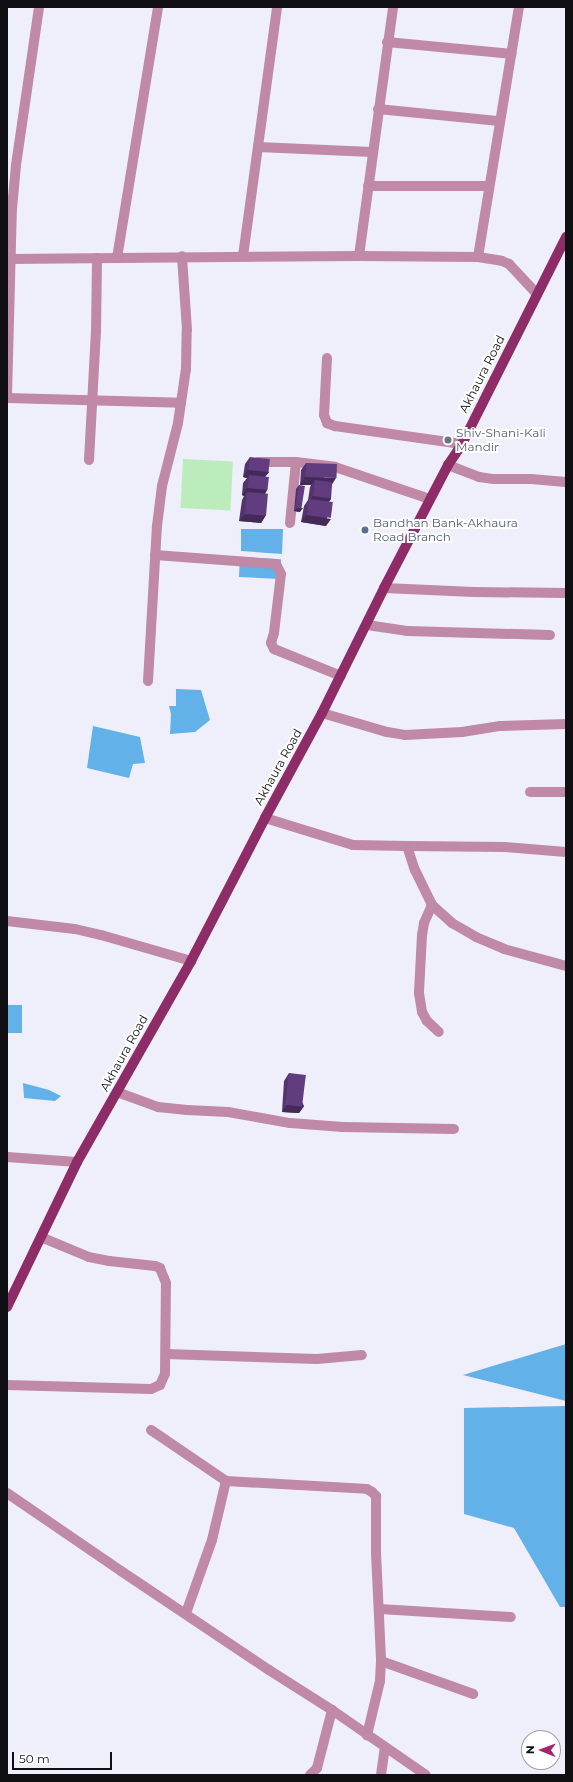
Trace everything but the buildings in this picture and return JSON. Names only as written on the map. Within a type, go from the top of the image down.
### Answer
[{"type":"main road","name":"Akhaura Road","points":[[7,1308],[77,1162],[191,960],[322,713],[430,499],[462,444],[566,237]]},
{"type":"street","points":[[39,7],[16,165],[8,259],[7,397],[180,403]]},
{"type":"street","points":[[118,258],[158,7]]},
{"type":"street","points":[[243,256],[277,7]]},
{"type":"street","points":[[359,256],[387,42],[393,7]]},
{"type":"street","points":[[478,257],[519,7]]},
{"type":"street","points":[[387,42],[511,54]]},
{"type":"street","points":[[378,109],[500,120]]},
{"type":"street","points":[[258,147],[372,152]]},
{"type":"street","points":[[368,186],[489,186]]},
{"type":"street","points":[[8,259],[182,256],[478,257],[502,261],[509,264],[537,294]]},
{"type":"street","points":[[148,681],[157,526],[162,486],[186,370],[187,330],[182,256]]},
{"type":"street","points":[[89,460],[97,258]]},
{"type":"street","points":[[326,358],[324,415],[327,423],[335,426],[462,444]]},
{"type":"street","points":[[258,462],[296,462],[350,470],[430,499]]},
{"type":"street","points":[[290,523],[296,462]]},
{"type":"street","points":[[448,466],[479,477],[566,482]]},
{"type":"street","points":[[155,556],[276,564],[281,574],[274,634],[271,643],[274,649],[341,676]]},
{"type":"street","points":[[384,588],[474,592],[566,593]]},
{"type":"street","points":[[367,625],[407,631],[550,635]]},
{"type":"street","points":[[322,713],[387,732],[405,735],[462,732],[501,726],[566,724]]},
{"type":"street","points":[[530,792],[566,792]]},
{"type":"street","points":[[265,818],[353,845],[505,847],[566,852]]},
{"type":"street","points":[[407,846],[414,870],[432,905],[452,923],[476,937],[504,949],[566,966]]},
{"type":"street","points":[[432,905],[424,923],[422,936],[419,993],[422,1012],[428,1021],[439,1032]]},
{"type":"street","points":[[7,921],[75,929],[191,960]]},
{"type":"street","points":[[117,1092],[158,1107],[228,1112],[290,1123],[343,1127],[454,1129]]},
{"type":"street","points":[[7,1158],[77,1162]]},
{"type":"street","points":[[7,1385],[151,1389],[160,1385],[164,1381],[166,1354],[166,1283],[160,1268],[155,1266],[109,1261],[89,1257],[41,1237]]},
{"type":"street","points":[[166,1354],[317,1358],[362,1355]]},
{"type":"street","points":[[151,1430],[226,1482],[359,1489],[372,1492],[377,1502],[376,1553],[380,1609],[381,1660],[380,1681],[367,1735]]},
{"type":"street","points":[[186,1613],[212,1540],[226,1482]]},
{"type":"street","points":[[7,1493],[269,1670],[332,1710],[426,1775]]},
{"type":"street","points":[[380,1609],[511,1617]]},
{"type":"street","points":[[381,1660],[473,1694]]},
{"type":"street","points":[[310,1775],[318,1768],[332,1710]]},
{"type":"street","points":[[381,1775],[385,1747]]},
{"type":"green space","points":[[183,459],[233,462],[230,511],[180,508]]},
{"type":"water","points":[[241,529],[283,529],[282,554],[241,551]]},
{"type":"water","points":[[240,557],[281,559],[280,579],[239,577]]},
{"type":"water","points":[[176,689],[201,690],[210,720],[195,732],[170,734],[171,714],[169,706],[176,706]]},
{"type":"water","points":[[93,726],[140,737],[145,763],[133,764],[129,778],[87,768]]},
{"type":"water","points":[[7,1005],[22,1005],[22,1033],[7,1033]]},
{"type":"water","points":[[23,1083],[49,1090],[61,1096],[55,1101],[24,1098]]},
{"type":"water","points":[[566,1344],[566,1401],[463,1375]]},
{"type":"water","points":[[566,1406],[566,1607],[560,1607],[514,1528],[464,1514],[464,1408]]},
{"type":"place","name":"Shiv-Shani-Kali Mandir","points":[[448,440]]},
{"type":"place","name":"Bandhan Bank-Akhaura Road Branch","points":[[365,530]]}]
